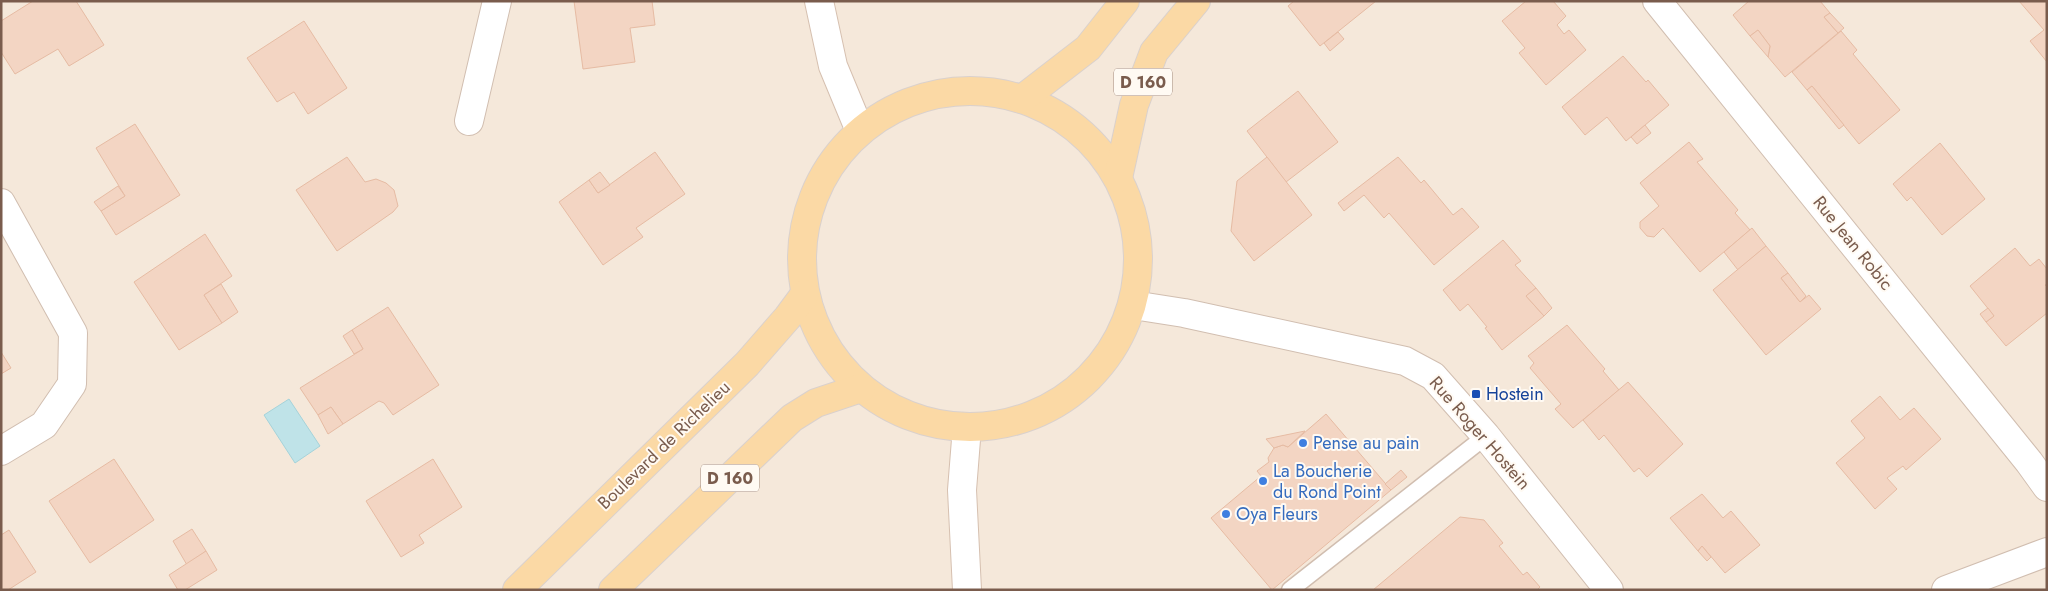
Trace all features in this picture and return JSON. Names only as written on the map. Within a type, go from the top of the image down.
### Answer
[{"type":"main road","points":[[1022,99],[1088,48],[1125,1]]},
{"type":"main road","name":"D 160","points":[[1118,178],[1134,105],[1154,52],[1196,1]]},
{"type":"main road","points":[[966,91],[1022,99],[1061,116],[1093,143],[1118,178],[1131,207],[1138,240],[1139,272],[1133,305],[1109,355],[1071,395],[1022,419],[967,427],[910,416],[861,388],[825,346],[805,294],[801,249],[810,205],[830,164],[860,131],[910,102],[966,91]]},
{"type":"main road","name":"Boulevard de Richelieu","points":[[517,590],[747,364],[788,317],[805,294]]},
{"type":"main road","name":"D 160","points":[[613,590],[792,418],[816,403],[861,388]]},
{"type":"street","points":[[469,121],[497,1]]},
{"type":"street","points":[[819,1],[833,66],[860,131]]},
{"type":"street","name":"Rue Jean Robic","points":[[1657,1],[2029,462],[2047,487]]},
{"type":"street","points":[[1,203],[73,333],[72,384],[44,425],[1,451]]},
{"type":"street","name":"Rue Roger Hostein","points":[[1133,305],[1405,361],[1433,376],[1486,436],[1609,590]]},
{"type":"street","points":[[967,427],[962,490],[967,590]]},
{"type":"street","points":[[1946,590],[2047,552]]},
{"type":"lane","points":[[1290,590],[1486,436]]},
{"type":"shaded area","points":[[1,1],[2047,1],[2047,590],[1,590]]},
{"type":"water","points":[[289,399],[320,446],[295,463],[264,415]]},
{"type":"building","points":[[33,1],[76,1],[104,45],[69,66],[58,49],[15,74],[1,52],[1,21]]},
{"type":"building","points":[[574,1],[652,1],[655,25],[630,28],[635,62],[583,69]]},
{"type":"building","points":[[1294,1],[1376,1],[1320,46],[1288,6]]},
{"type":"building","points":[[1526,1],[1553,1],[1566,16],[1557,25],[1564,34],[1569,30],[1586,50],[1546,85],[1519,53],[1525,48],[1502,21]]},
{"type":"building","points":[[1749,1],[1820,1],[1830,13],[1824,17],[1838,33],[1785,77],[1768,57],[1770,46],[1758,30],[1750,36],[1733,15]]},
{"type":"building","points":[[2019,1],[2047,1],[2047,62],[2030,41],[2044,30]]},
{"type":"building","points":[[1830,13],[1844,28],[1838,33],[1824,17]]},
{"type":"building","points":[[304,21],[347,88],[308,114],[294,92],[277,102],[247,58]]},
{"type":"building","points":[[1758,30],[1770,46],[1768,57],[1750,36]]},
{"type":"building","points":[[1841,31],[1857,50],[1853,54],[1900,110],[1859,144],[1812,86],[1807,90],[1792,72]]},
{"type":"building","points":[[1338,32],[1344,39],[1330,51],[1324,43]]},
{"type":"building","points":[[1623,56],[1646,82],[1648,80],[1669,105],[1626,141],[1607,117],[1585,135],[1562,107]]},
{"type":"building","points":[[1812,86],[1844,125],[1839,129],[1807,90]]},
{"type":"building","points":[[1298,91],[1338,142],[1286,182],[1247,131]]},
{"type":"building","points":[[135,124],[180,195],[116,235],[101,211],[125,196],[96,148]]},
{"type":"building","points":[[1645,125],[1651,133],[1637,144],[1631,137]]},
{"type":"building","points":[[1689,142],[1703,159],[1697,162],[1738,210],[1735,213],[1750,230],[1700,272],[1663,228],[1654,237],[1647,236],[1640,228],[1640,222],[1659,206],[1640,183]]},
{"type":"building","points":[[1940,143],[1985,199],[1942,235],[1911,197],[1907,201],[1893,184]]},
{"type":"building","points":[[655,152],[685,194],[636,228],[643,237],[603,265],[559,202],[589,180],[598,193]]},
{"type":"building","points":[[347,157],[365,182],[376,179],[386,183],[394,190],[398,206],[393,212],[337,251],[296,190]]},
{"type":"building","points":[[1267,157],[1312,215],[1254,261],[1231,231],[1237,181]]},
{"type":"building","points":[[1398,157],[1421,183],[1424,180],[1453,215],[1462,208],[1479,227],[1434,265],[1389,213],[1384,218],[1364,195],[1344,211],[1338,203]]},
{"type":"building","points":[[600,172],[610,185],[598,193],[589,180]]},
{"type":"building","points":[[118,186],[125,196],[101,211],[94,202]]},
{"type":"building","points":[[1752,228],[1766,246],[1738,270],[1724,252]]},
{"type":"building","points":[[205,234],[232,276],[204,295],[222,323],[179,350],[134,282]]},
{"type":"building","points":[[1503,240],[1521,261],[1515,265],[1536,288],[1526,296],[1544,316],[1502,350],[1485,328],[1487,327],[1468,304],[1460,311],[1443,290]]},
{"type":"building","points":[[1766,246],[1788,273],[1781,278],[1800,302],[1809,295],[1821,309],[1766,355],[1713,290]]},
{"type":"building","points":[[2015,248],[2030,266],[2039,259],[2047,269],[2047,284],[2045,285],[2047,287],[2047,313],[2006,346],[1986,322],[1994,316],[1970,286]]},
{"type":"building","points":[[1788,273],[1806,296],[1800,302],[1781,278]]},
{"type":"building","points":[[221,284],[238,312],[222,323],[204,295]]},
{"type":"building","points":[[1536,288],[1552,308],[1544,316],[1526,296]]},
{"type":"building","points":[[388,307],[439,385],[393,415],[384,403],[379,401],[343,424],[331,407],[318,415],[300,388],[363,349],[352,330]]},
{"type":"building","points":[[1988,308],[1994,316],[1986,322],[1980,314]]},
{"type":"building","points":[[1567,325],[1605,369],[1603,371],[1619,390],[1573,428],[1555,409],[1561,404],[1530,368],[1534,363],[1528,356]]},
{"type":"building","points":[[352,330],[363,349],[354,354],[343,336]]},
{"type":"building","points":[[1,352],[11,368],[1,374]]},
{"type":"building","points":[[1628,382],[1683,444],[1647,477],[1639,468],[1634,472],[1604,435],[1599,440],[1583,420]]},
{"type":"building","points":[[1880,396],[1900,420],[1914,408],[1941,439],[1906,470],[1903,466],[1887,478],[1897,489],[1875,509],[1836,463],[1865,438],[1851,421]]},
{"type":"building","points":[[331,407],[343,424],[328,434],[318,415]]},
{"type":"building","points":[[1326,414],[1391,490],[1272,590],[1211,518],[1261,476],[1257,471],[1269,462],[1268,458],[1274,448],[1283,445],[1288,447]]},
{"type":"building","points":[[1305,431],[1288,447],[1283,445],[1274,448],[1266,439]]},
{"type":"building","points":[[114,459],[154,520],[90,563],[49,501]]},
{"type":"building","points":[[433,459],[462,507],[419,535],[424,543],[401,557],[366,501]]},
{"type":"building","points":[[1401,470],[1407,477],[1391,490],[1385,484]]},
{"type":"building","points":[[1702,494],[1723,518],[1731,511],[1760,545],[1725,573],[1702,546],[1698,551],[1670,518]]},
{"type":"building","points":[[1460,517],[1484,520],[1503,543],[1499,546],[1523,575],[1527,572],[1540,587],[1537,590],[1373,590]]},
{"type":"building","points":[[192,529],[206,551],[187,565],[173,541]]},
{"type":"building","points":[[9,530],[36,572],[8,590],[1,590],[1,535]]},
{"type":"building","points":[[1702,546],[1711,557],[1707,561],[1698,551]]},
{"type":"building","points":[[206,551],[217,570],[185,590],[178,590],[169,575]]},
{"type":"place","name":"Hostein","points":[[1476,394]]},
{"type":"place","name":"Pense au pain","points":[[1303,443]]},
{"type":"place","name":"La Boucherie du Rond Point","points":[[1263,481]]},
{"type":"place","name":"Oya Fleurs","points":[[1226,514]]}]
